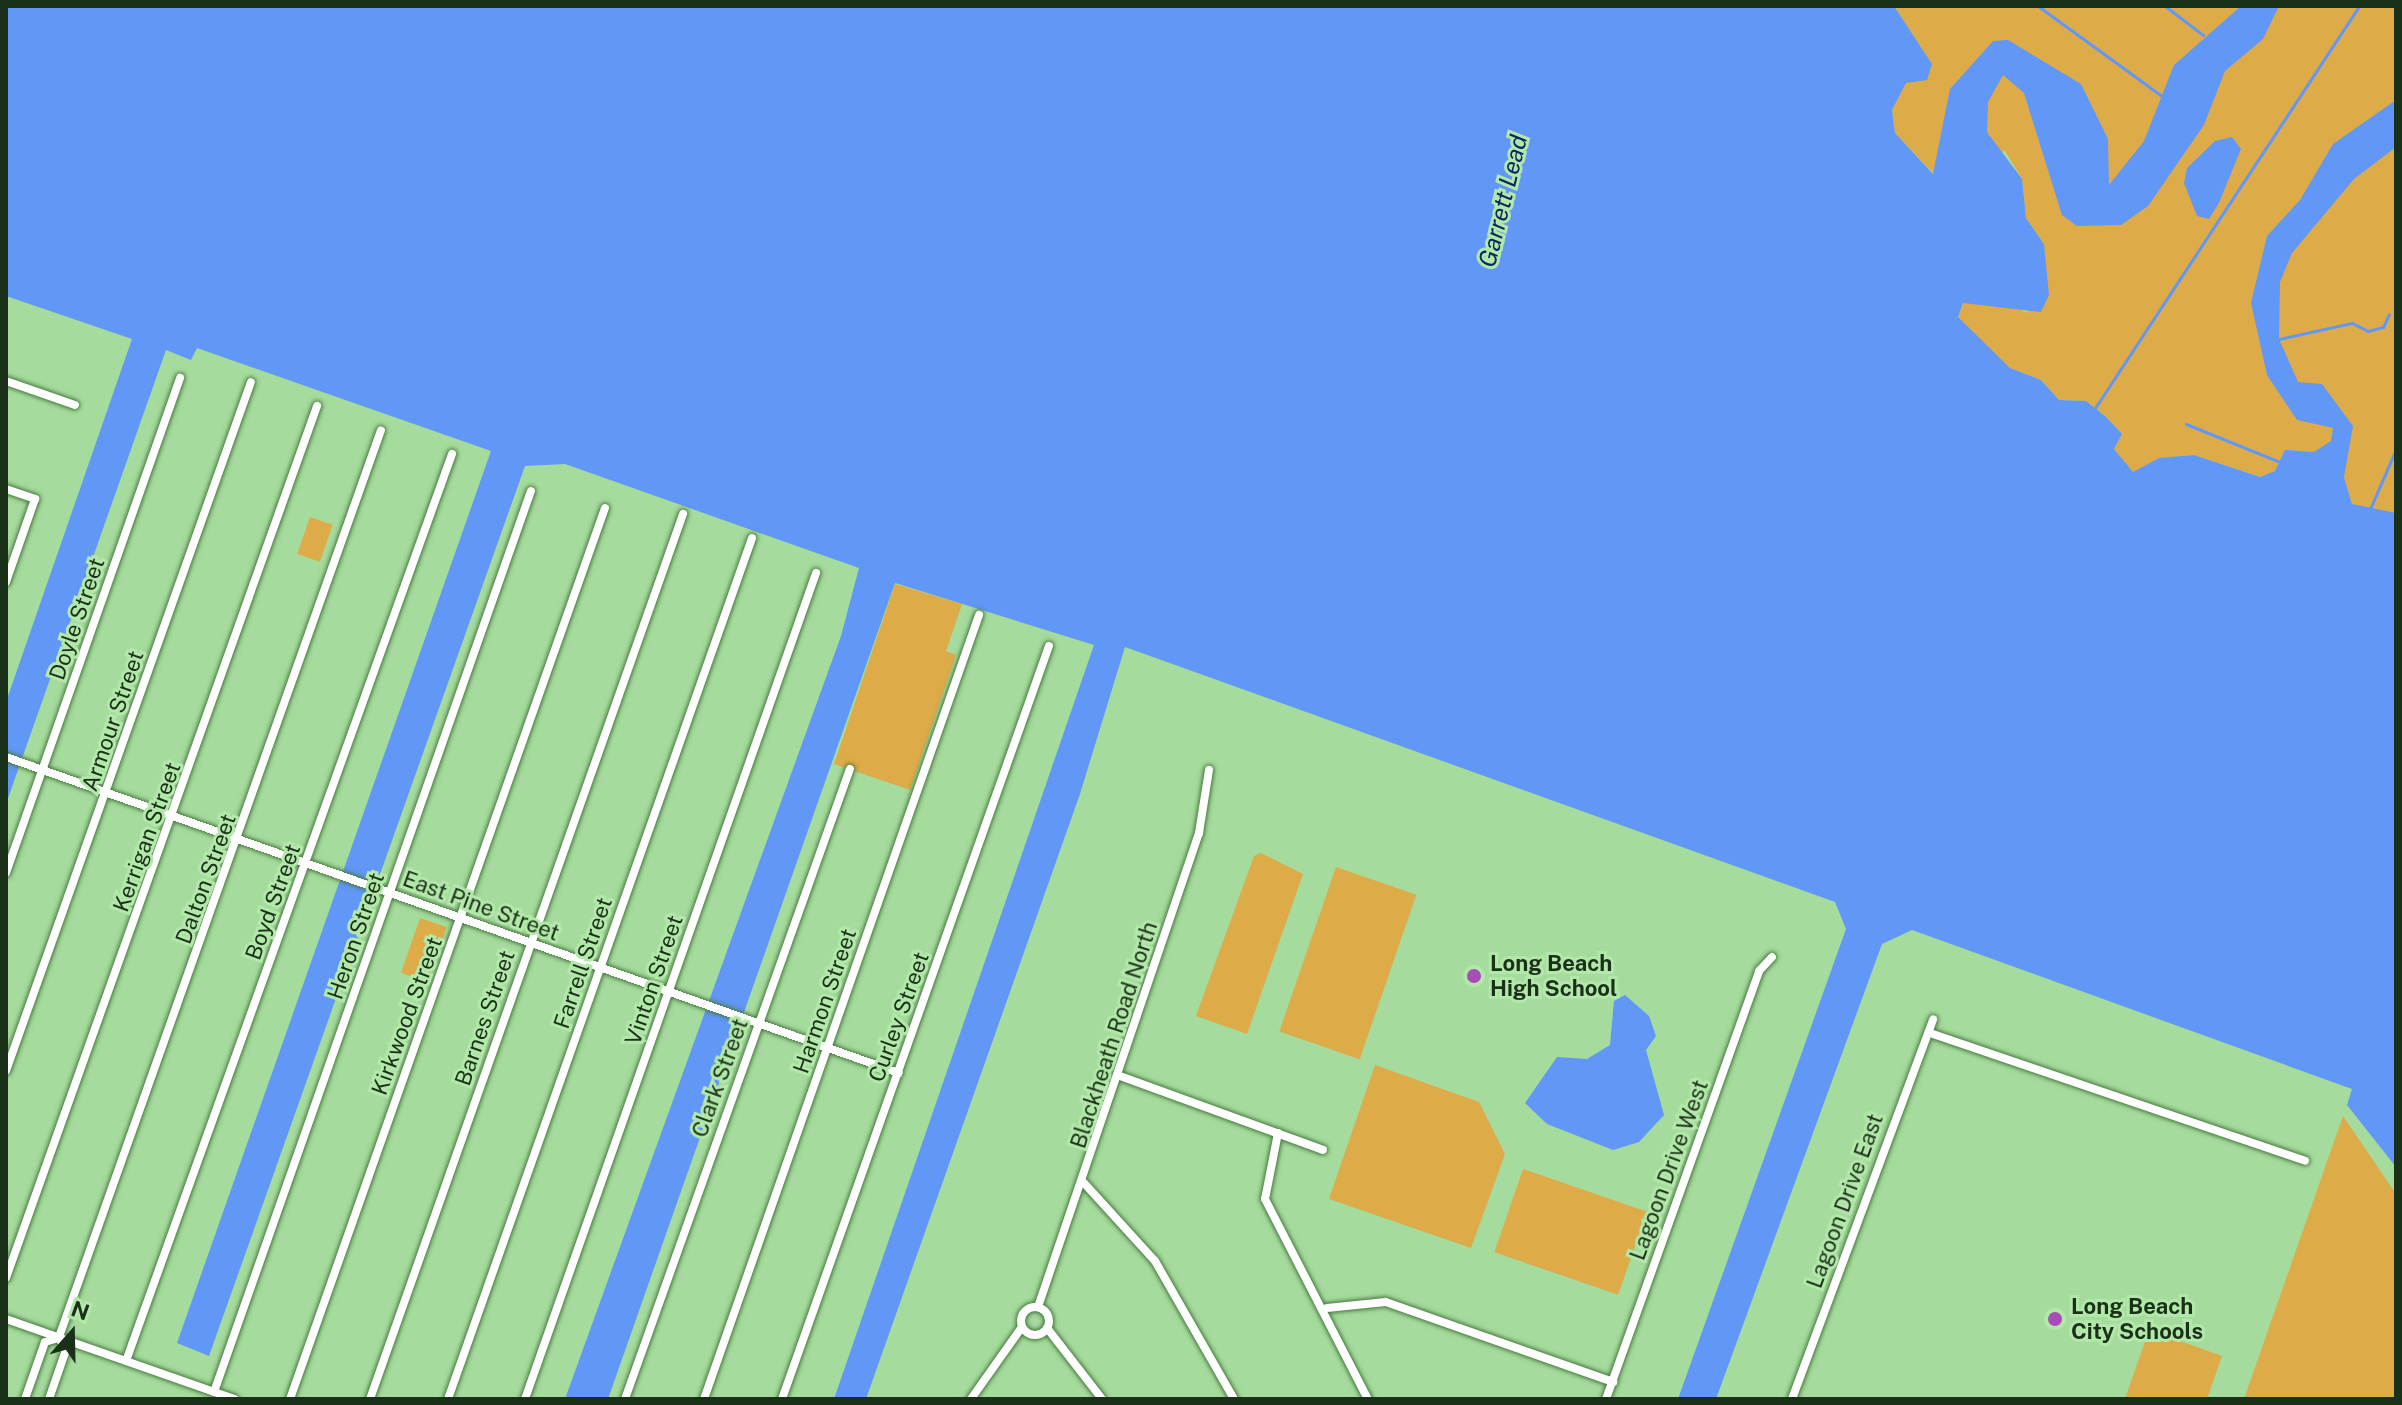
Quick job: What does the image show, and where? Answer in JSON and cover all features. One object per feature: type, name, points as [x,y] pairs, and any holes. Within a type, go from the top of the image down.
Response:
[{"type":"street","name":"Doyle Street","points":[[6,873],[180,378]]},
{"type":"street","points":[[6,381],[75,405]]},
{"type":"street","name":"Armour Street","points":[[6,1071],[251,382]]},
{"type":"street","name":"Kerrigan Street","points":[[6,1278],[174,817],[317,406]]},
{"type":"street","name":"Dalton Street","points":[[59,1337],[240,840],[381,430]]},
{"type":"street","name":"Boyd Street","points":[[126,1361],[452,454]]},
{"type":"street","points":[[6,489],[35,499],[6,582]]},
{"type":"street","name":"Heron Street","points":[[214,1392],[386,892],[531,491]]},
{"type":"street","name":"Kirkwood Street","points":[[290,1399],[605,508]]},
{"type":"street","name":"Barnes Street","points":[[370,1399],[683,514]]},
{"type":"street","name":"Farrell Street","points":[[448,1399],[752,538]]},
{"type":"street","name":"Vinton Street","points":[[525,1399],[816,573]]},
{"type":"street","name":"Harmon Street","points":[[704,1399],[979,615]]},
{"type":"street","name":"Curley Street","points":[[782,1399],[1049,646]]},
{"type":"street","name":"East Pine Street","points":[[6,757],[899,1073]]},
{"type":"street","name":"Clark Street","points":[[625,1399],[850,769]]},
{"type":"street","name":"Blackheath Road North","points":[[1022,1327],[1022,1314],[1038,1307],[1120,1076],[1199,833],[1209,770]]},
{"type":"street","name":"Lagoon Drive West","points":[[1606,1399],[1759,971],[1772,957]]},
{"type":"street","points":[[1933,1019],[1933,1034],[2305,1161]]},
{"type":"street","name":"Lagoon Drive East","points":[[1792,1399],[1923,1040],[1933,1034]]},
{"type":"street","points":[[1120,1076],[1323,1150]]},
{"type":"street","points":[[1278,1133],[1265,1199],[1327,1308],[1368,1399]]},
{"type":"street","points":[[1084,1183],[1155,1261],[1234,1399]]},
{"type":"street","points":[[1327,1308],[1386,1302],[1613,1382]]},
{"type":"street","points":[[1038,1307],[1047,1328],[1102,1399]]},
{"type":"street","points":[[6,1319],[234,1399]]},
{"type":"street","points":[[971,1399],[1022,1327],[1032,1335],[1047,1328]]},
{"type":"street","points":[[25,1399],[45,1342],[59,1337]]},
{"type":"street","points":[[49,1399],[66,1350],[59,1337]]},
{"type":"shaded area","points":[[1894,6],[2396,6],[2394,517],[2352,504],[2344,477],[2314,452],[2286,450],[2275,471],[2260,477],[2194,455],[2159,458],[2133,473],[2114,449],[2122,434],[2106,417],[2086,401],[2059,400],[2041,380],[2010,368],[1969,335],[1958,317],[1963,303],[2009,303],[2027,313],[2044,244],[2026,218],[2022,179],[2005,151],[1941,163],[1934,174],[1895,133],[1892,110],[1906,82],[1932,64]]},
{"type":"shaded area","points":[[310,517],[333,525],[320,562],[297,554]]},
{"type":"shaded area","points":[[895,584],[962,604],[946,651],[956,655],[910,790],[834,764]]},
{"type":"shaded area","points":[[1261,853],[1303,874],[1247,1034],[1196,1016],[1254,856]]},
{"type":"shaded area","points":[[1336,867],[1416,895],[1360,1059],[1279,1032]]},
{"type":"shaded area","points":[[420,918],[446,927],[428,982],[401,973]]},
{"type":"shaded area","points":[[1375,1065],[1479,1102],[1505,1154],[1471,1248],[1329,1199]]},
{"type":"shaded area","points":[[2343,1116],[2396,1194],[2396,1399],[2244,1399]]},
{"type":"shaded area","points":[[1523,1169],[1647,1212],[1618,1295],[1494,1252]]},
{"type":"shaded area","points":[[2149,1330],[2222,1356],[2207,1399],[2125,1399]]},
{"type":"water","name":"Garrett Lead","points":[[6,6],[1894,6],[1932,64],[1927,80],[1906,83],[1892,110],[1895,133],[1933,174],[1950,89],[1993,41],[2008,40],[2081,84],[2108,139],[2109,185],[2144,141],[2174,65],[2241,6],[2279,6],[2263,39],[2225,71],[2204,125],[2148,206],[2121,225],[2077,226],[2062,215],[2024,93],[2003,75],[1988,102],[1987,132],[2022,179],[2026,218],[2044,244],[2049,295],[2041,312],[1963,303],[1958,317],[2010,368],[2041,380],[2059,400],[2086,401],[2106,417],[2122,434],[2114,449],[2133,472],[2159,458],[2194,455],[2260,477],[2275,471],[2285,450],[2314,452],[2331,441],[2333,428],[2297,420],[2267,375],[2251,303],[2267,236],[2300,200],[2333,144],[2396,100],[2396,147],[2354,179],[2292,253],[2280,282],[2279,339],[2298,382],[2322,384],[2353,426],[2344,477],[2352,504],[2396,513],[2396,1167],[2347,1105],[2352,1089],[1912,930],[1882,944],[1716,1399],[1678,1399],[1846,929],[1835,902],[1125,647],[1080,794],[866,1399],[834,1399],[1094,645],[895,583],[608,1399],[565,1399],[841,636],[859,568],[565,464],[525,466],[209,1356],[177,1343],[491,451],[197,348],[191,360],[166,350],[6,804],[6,702],[132,339],[6,296]]},
{"type":"water","points":[[2232,137],[2241,149],[2219,203],[2209,219],[2197,216],[2184,183],[2187,168],[2215,141]]},
{"type":"water","points":[[1625,995],[1649,1016],[1656,1036],[1646,1050],[1664,1115],[1639,1142],[1613,1150],[1547,1124],[1525,1103],[1557,1057],[1587,1059],[1610,1045],[1614,1001]]},
{"type":"waterway","points":[[2038,6],[2162,96]]},
{"type":"waterway","points":[[2165,6],[2203,35]]},
{"type":"waterway","points":[[2095,408],[2359,6]]},
{"type":"waterway","points":[[2279,339],[2352,323],[2368,331],[2383,327],[2389,314]]},
{"type":"waterway","points":[[2186,424],[2280,462]]},
{"type":"waterway","points":[[2396,429],[2396,438]]},
{"type":"waterway","points":[[2370,509],[2396,449]]},
{"type":"place","name":"Long Beach High School","points":[[1474,976]]},
{"type":"place","name":"Long Beach City Schools","points":[[2055,1319]]}]
